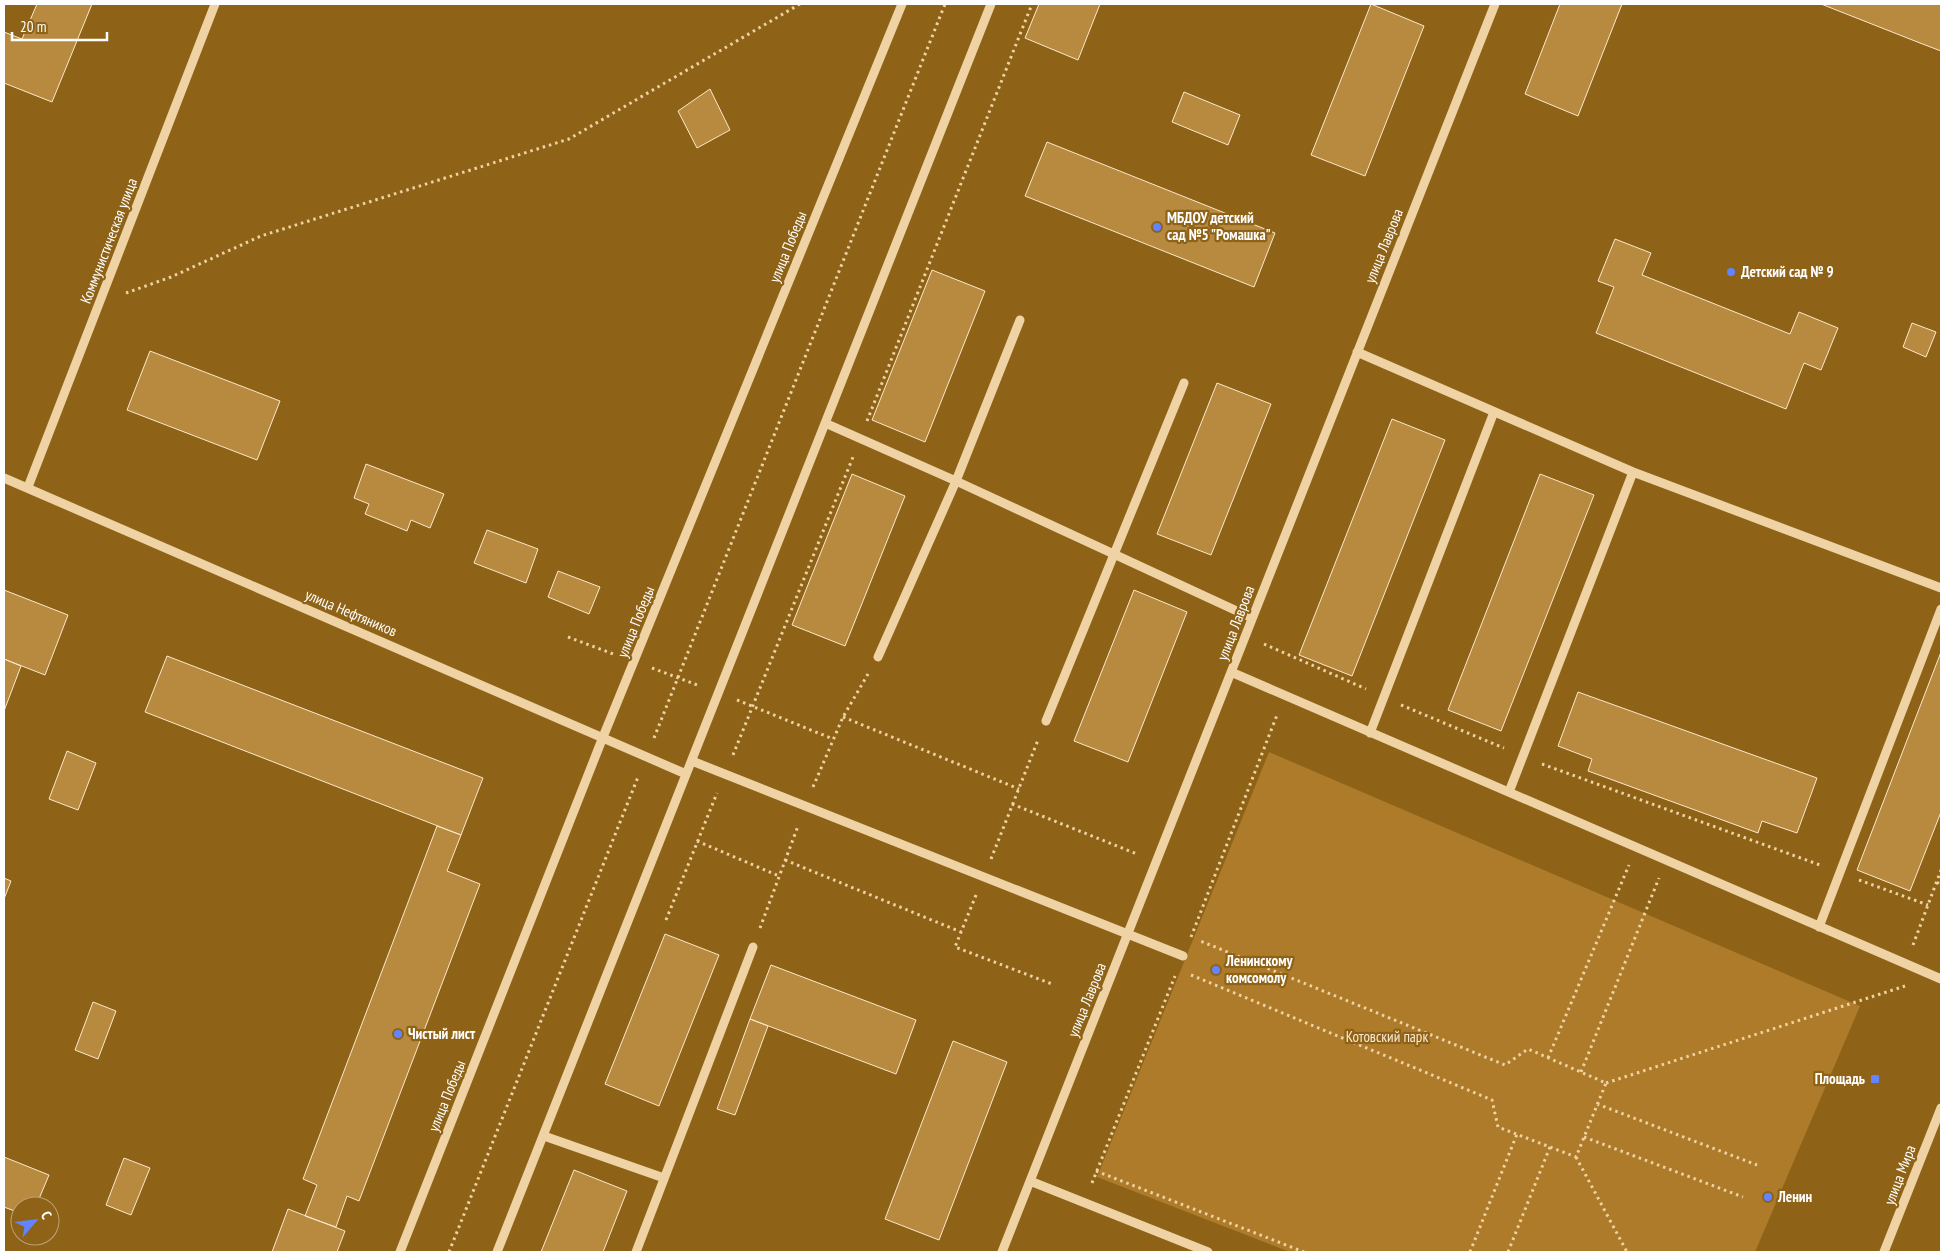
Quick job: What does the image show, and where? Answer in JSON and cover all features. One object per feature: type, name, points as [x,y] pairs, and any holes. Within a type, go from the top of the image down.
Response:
[{"type":"street","name":"Коммунистическая улица","points":[[28,487],[215,4]]},
{"type":"street","name":"улица Победы","points":[[400,1252],[604,737],[902,4]]},
{"type":"street","points":[[497,1252],[991,4]]},
{"type":"street","name":"улица Лаврова","points":[[1002,1252],[1495,4]]},
{"type":"street","points":[[878,657],[956,481],[1020,320]]},
{"type":"street","points":[[1357,352],[1633,472],[1941,588]]},
{"type":"street","points":[[1046,721],[1184,383]]},
{"type":"street","points":[[1370,733],[1494,412]]},
{"type":"street","points":[[825,423],[956,481],[1252,618]]},
{"type":"street","points":[[1509,792],[1633,472]]},
{"type":"street","name":"улица Нефтяников","points":[[4,478],[686,774]]},
{"type":"street","points":[[1819,927],[1941,609]]},
{"type":"street","points":[[1231,672],[1938,978]]},
{"type":"street","points":[[692,761],[1183,956]]},
{"type":"street","points":[[636,1252],[753,947]]},
{"type":"street","name":"улица Мира","points":[[1884,1252],[1941,1108]]},
{"type":"street","points":[[544,1136],[664,1178]]},
{"type":"street","points":[[1030,1182],[1208,1252]]},
{"type":"path","points":[[100,302],[171,277],[261,236],[569,139],[800,4]]},
{"type":"path","points":[[449,1252],[945,4]]},
{"type":"path","points":[[666,920],[1032,4]]},
{"type":"path","points":[[1246,635],[1384,698],[1522,756],[1928,905]]},
{"type":"path","points":[[843,717],[1019,789]]},
{"type":"path","points":[[1046,721],[955,947],[1052,984]]},
{"type":"path","points":[[1012,804],[1156,862]]},
{"type":"path","points":[[697,841],[779,876]]},
{"type":"path","points":[[1548,1058],[1637,848]]},
{"type":"path","points":[[785,860],[961,932]]},
{"type":"path","points":[[1581,1072],[1666,861]]},
{"type":"path","points":[[1906,964],[1941,870]]},
{"type":"path","points":[[1937,882],[1941,887]]},
{"type":"path","points":[[1191,937],[1505,1065],[1528,1050],[1606,1083],[1938,978]]},
{"type":"path","points":[[1187,973],[1492,1100],[1498,1127],[1576,1157],[1627,1252]]},
{"type":"path","points":[[1576,1157],[1606,1083]]},
{"type":"path","points":[[1597,1104],[1757,1165]]},
{"type":"path","points":[[1470,1252],[1517,1134]]},
{"type":"path","points":[[1584,1137],[1743,1197]]},
{"type":"path","points":[[1508,1252],[1550,1147]]},
{"type":"path","points":[[1096,1171],[1304,1252]]},
{"type":"green space","name":"Котовский парк","points":[[1269,752],[1860,1006],[1755,1252],[1290,1252],[1097,1177]]},
{"type":"building","points":[[37,4],[92,4],[52,102],[4,83],[4,32],[22,39]]},
{"type":"building","points":[[1039,4],[1100,4],[1078,60],[1025,38]]},
{"type":"building","points":[[1371,4],[1424,26],[1365,176],[1311,155]]},
{"type":"building","points":[[1560,4],[1622,4],[1578,116],[1525,94]]},
{"type":"building","points":[[1821,4],[1941,4],[1941,51],[1920,43]]},
{"type":"building","points":[[710,89],[730,130],[697,148],[678,111]]},
{"type":"building","points":[[1184,92],[1240,115],[1228,145],[1172,122]]},
{"type":"building","points":[[1047,142],[1275,233],[1254,287],[1025,196]]},
{"type":"building","points":[[1615,239],[1651,253],[1642,275],[1790,334],[1799,312],[1838,328],[1821,370],[1804,363],[1786,409],[1596,333],[1614,287],[1598,281]]},
{"type":"building","points":[[932,270],[985,291],[925,442],[872,420]]},
{"type":"building","points":[[1912,323],[1936,332],[1926,357],[1903,347]]},
{"type":"building","points":[[150,351],[280,401],[257,460],[127,410]]},
{"type":"building","points":[[1217,383],[1271,404],[1211,555],[1157,534]]},
{"type":"building","points":[[1392,419],[1445,440],[1352,676],[1299,655]]},
{"type":"building","points":[[366,464],[444,494],[430,528],[411,520],[407,531],[365,514],[369,504],[354,498]]},
{"type":"building","points":[[852,474],[905,496],[845,646],[792,625]]},
{"type":"building","points":[[1540,474],[1594,495],[1501,731],[1448,710]]},
{"type":"building","points":[[487,530],[538,549],[526,583],[474,563]]},
{"type":"building","points":[[558,571],[600,587],[589,614],[548,597]]},
{"type":"building","points":[[4,590],[68,615],[45,675],[4,659]]},
{"type":"building","points":[[1134,590],[1187,612],[1128,762],[1074,741]]},
{"type":"building","points":[[1941,652],[1941,812],[1910,891],[1857,870]]},
{"type":"building","points":[[167,656],[483,778],[461,835],[145,712]]},
{"type":"building","points":[[4,659],[21,666],[4,711]]},
{"type":"building","points":[[1578,692],[1817,778],[1797,833],[1762,821],[1758,833],[1588,771],[1592,759],[1558,746]]},
{"type":"building","points":[[67,751],[96,763],[78,810],[49,799]]},
{"type":"building","points":[[437,826],[461,835],[447,871],[480,884],[359,1201],[347,1196],[336,1227],[305,1216],[317,1185],[303,1179]]},
{"type":"building","points":[[4,878],[11,881],[4,899]]},
{"type":"building","points":[[665,934],[719,955],[659,1106],[605,1084]]},
{"type":"building","points":[[771,965],[916,1020],[896,1074],[750,1019]]},
{"type":"building","points":[[93,1002],[116,1011],[98,1059],[75,1050]]},
{"type":"building","points":[[750,1019],[768,1026],[735,1115],[717,1109]]},
{"type":"building","points":[[953,1041],[1007,1062],[939,1240],[885,1219]]},
{"type":"building","points":[[4,1157],[49,1175],[40,1196],[10,1196],[10,1209],[4,1207]]},
{"type":"building","points":[[124,1158],[150,1168],[131,1215],[106,1205]]},
{"type":"building","points":[[574,1170],[627,1191],[603,1252],[541,1252]]},
{"type":"building","points":[[288,1209],[345,1231],[337,1252],[272,1252]]},
{"type":"place","name":"МБДОУ детский сад №5 \"Ромашка\"","points":[[1157,227]]},
{"type":"place","name":"Детский сад № 9","points":[[1731,272]]},
{"type":"place","name":"Ленинскому комсомолу","points":[[1216,970]]},
{"type":"place","name":"Чистый лист","points":[[398,1034]]},
{"type":"place","name":"Площадь","points":[[1875,1079]]},
{"type":"place","name":"Ленин","points":[[1768,1197]]}]
